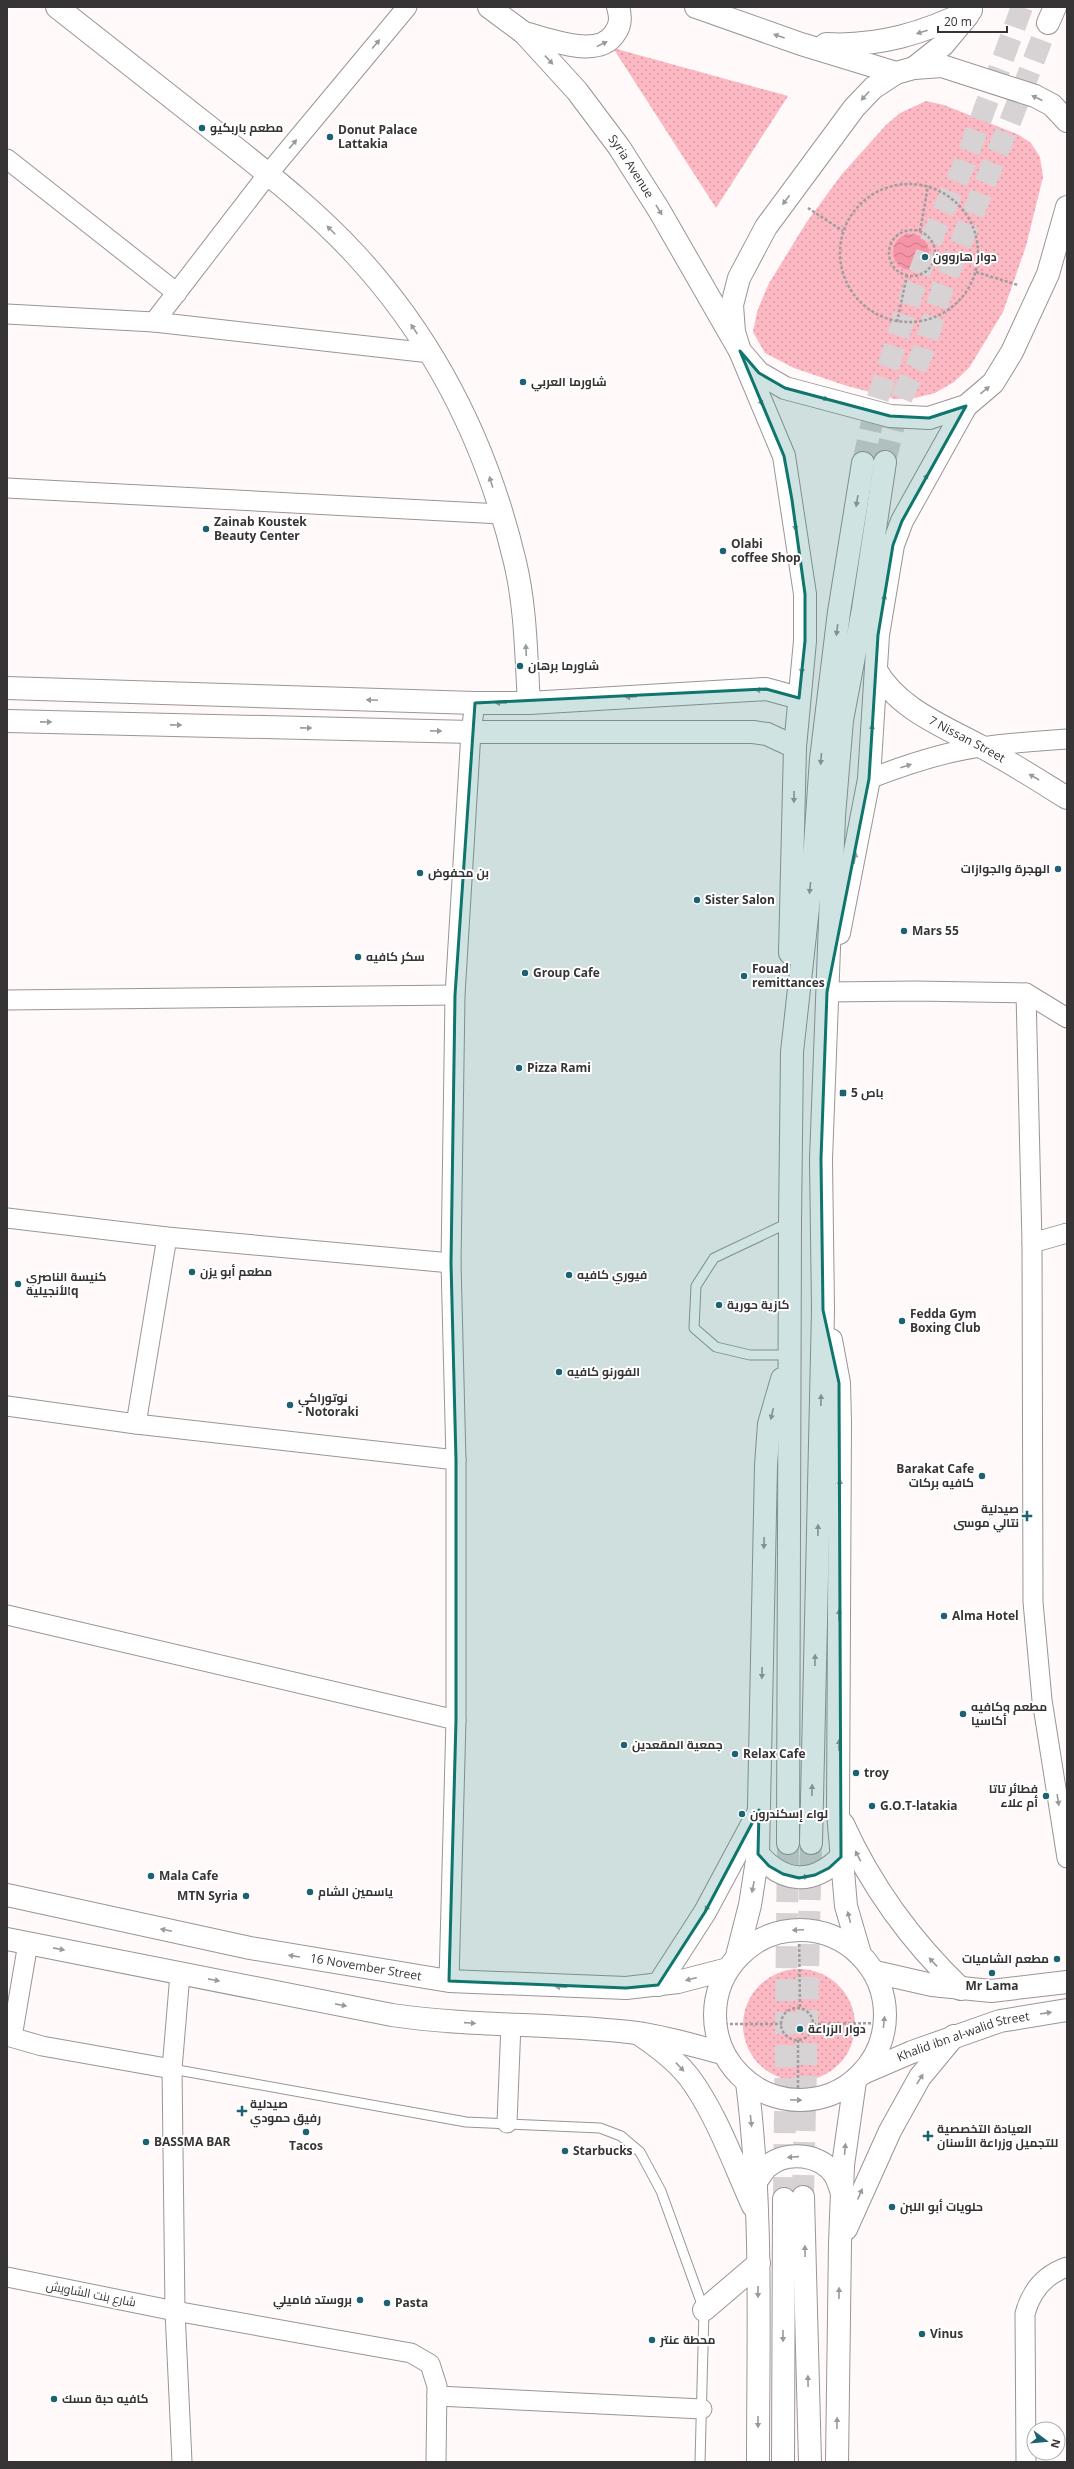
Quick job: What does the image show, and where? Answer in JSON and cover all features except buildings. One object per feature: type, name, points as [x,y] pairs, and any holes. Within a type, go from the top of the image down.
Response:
[{"type":"main road","points":[[57,7],[268,174],[319,218],[357,256],[408,320],[430,353],[458,402],[482,452],[516,563],[525,619],[529,703]]},
{"type":"main road","name":"Syria Avenue","points":[[489,7],[524,33],[577,91],[619,146],[660,210],[740,352]]},
{"type":"main road","points":[[524,33],[591,48],[603,45],[613,38],[619,28],[621,15],[618,7]]},
{"type":"main road","points":[[696,7],[801,44],[905,70],[942,66],[970,74],[1035,96],[1067,117]]},
{"type":"main road","points":[[801,44],[849,45],[896,39],[942,25],[972,9]]},
{"type":"main road","points":[[792,1052],[787,995],[790,949],[795,747],[805,640],[805,594],[792,500],[784,456],[740,352],[734,332],[732,305],[739,278],[766,227],[854,108],[873,88],[905,70],[943,45],[972,9]]},
{"type":"main road","points":[[826,992],[869,780],[878,635],[893,545],[902,521],[966,406],[993,383],[1012,352],[1051,277],[1067,207]]},
{"type":"main road","points":[[740,352],[759,373],[785,388],[890,416],[929,418],[966,406]]},
{"type":"main road","points":[[811,1843],[823,1310],[821,1159],[826,992],[834,816],[842,720],[863,610],[885,462]]},
{"type":"main road","points":[[788,1842],[789,1359],[792,1052],[815,845],[821,758],[839,612],[863,463]]},
{"type":"main road","name":"7 Nissan Street","points":[[876,670],[883,684],[929,720],[981,747],[1067,798]]},
{"type":"main road","points":[[7,688],[475,703],[529,703],[766,689],[799,698]]},
{"type":"main road","points":[[7,721],[471,732],[753,732],[767,734],[795,747]]},
{"type":"main road","points":[[823,1310],[839,1383],[838,1813],[846,1906],[860,1954]]},
{"type":"main road","points":[[733,1963],[755,1942],[776,1933],[799,1929],[822,1932],[842,1940],[860,1954],[875,1972],[884,2000],[885,2023],[878,2050],[859,2077],[838,2092],[818,2098],[798,2101],[774,2096],[747,2082],[734,2069],[723,2053],[715,2024],[715,2005],[720,1986],[733,1963],[750,1905],[758,1854],[766,1465],[769,1424],[778,1390],[789,1359]]},
{"type":"main road","points":[[658,1985],[705,1912],[759,1810]]},
{"type":"main road","points":[[838,1813],[866,1871],[883,1899],[920,1948],[961,1989]]},
{"type":"main road","points":[[758,1854],[774,1869],[783,1874],[799,1878],[815,1875],[829,1868],[841,1857]]},
{"type":"main road","name":"16 November Street","points":[[7,1895],[250,1948],[449,1981],[626,1988],[678,1982],[733,1963]]},
{"type":"main road","points":[[7,1939],[392,2015],[433,2021],[511,2024],[639,2034],[723,2053]]},
{"type":"main road","points":[[875,1972],[932,1985],[991,1991],[1067,1982]]},
{"type":"main road","name":"Khalid ibn al-walid Street","points":[[859,2077],[954,2036],[1000,2021],[1067,2010]]},
{"type":"main road","points":[[639,2034],[659,2047],[676,2063],[699,2091],[758,2215]]},
{"type":"main road","points":[[840,2243],[894,2124],[920,2077],[954,2036]]},
{"type":"main road","points":[[837,2462],[842,2192],[846,2137],[859,2077]]},
{"type":"main road","points":[[747,2082],[758,2215],[758,2462]]},
{"type":"main road","points":[[756,2181],[768,2166],[785,2157],[804,2156],[821,2162],[835,2175],[842,2192]]},
{"type":"main road","points":[[783,2462],[794,2198],[810,2462]]},
{"type":"main road","points":[[704,2310],[759,2263]]},
{"type":"street","points":[[154,322],[268,174],[407,7]]},
{"type":"street","points":[[7,159],[176,293]]},
{"type":"street","points":[[7,314],[154,322],[430,353]]},
{"type":"street","points":[[7,488],[501,514]]},
{"type":"street","points":[[449,1981],[456,1720],[456,1460],[452,1263],[455,995],[471,732],[475,703]]},
{"type":"street","points":[[869,780],[904,766],[981,747],[1067,739]]},
{"type":"street","points":[[826,992],[916,991],[1026,994],[1067,1018]]},
{"type":"street","points":[[1026,994],[1032,1243],[1033,1602],[1042,1700],[1060,1759],[1067,1858]]},
{"type":"street","points":[[7,1000],[455,995]]},
{"type":"street","points":[[7,1218],[167,1237],[452,1263]]},
{"type":"street","points":[[1032,1243],[1067,1233]]},
{"type":"street","points":[[136,1424],[167,1237]]},
{"type":"street","points":[[7,1406],[136,1424],[456,1460]]},
{"type":"street","points":[[7,1614],[456,1720]]},
{"type":"street","points":[[28,1943],[9,2037],[42,2046],[172,2069]]},
{"type":"street","points":[[180,1974],[172,2069],[175,2311],[182,2462]]},
{"type":"street","points":[[507,2123],[511,2024]]},
{"type":"street","points":[[1026,2462],[1025,2314],[1035,2289],[1055,2271],[1067,2267]]},
{"type":"street","name":"شارع بنت الشاويش","points":[[7,2277],[175,2311],[411,2353],[430,2364],[437,2386],[436,2462]]},
{"type":"street","points":[[436,2396],[702,2409]]},
{"type":"lane","points":[[789,1359],[750,1355],[716,1347],[694,1328],[696,1286],[714,1258],[790,1222]]},
{"type":"lane","points":[[172,2069],[466,2122],[600,2128],[621,2136],[640,2152],[661,2190],[704,2310],[700,2462]]},
{"type":"path","points":[[907,183],[928,186],[948,195],[964,210],[974,228],[979,250],[976,272],[968,291],[955,306],[937,317],[924,321],[897,322],[878,315],[867,308],[849,288],[842,270],[840,251],[843,231],[853,212],[868,197],[892,185],[907,183]]},
{"type":"path","points":[[920,231],[928,186]]},
{"type":"path","points":[[790,195],[843,231]]},
{"type":"path","points":[[904,230],[920,231],[932,241],[934,257],[932,264],[922,274],[907,275],[900,273],[890,262],[889,247],[892,240],[904,230]]},
{"type":"path","points":[[976,272],[1051,277]]},
{"type":"path","points":[[897,322],[907,275]]},
{"type":"path","points":[[799,1929],[800,2008]]},
{"type":"path","points":[[800,2008],[809,2014],[813,2024],[810,2033],[803,2040],[798,2040],[784,2034],[782,2024],[785,2014],[800,2008]]},
{"type":"path","points":[[813,2024],[885,2023]]},
{"type":"path","points":[[715,2024],[782,2024]]},
{"type":"path","points":[[798,2040],[798,2101]]},
{"type":"highlighted area","points":[[740,351],[759,373],[785,388],[890,416],[929,418],[966,406],[902,521],[893,545],[878,635],[869,779],[827,992],[821,1159],[823,1310],[839,1383],[841,1857],[829,1868],[815,1875],[799,1878],[783,1874],[769,1866],[758,1854],[759,1810],[705,1912],[658,1985],[626,1988],[449,1981],[456,1720],[456,1460],[451,1263],[455,995],[475,703],[766,689],[799,698],[805,641],[805,594],[792,500],[784,456]]},
{"type":"shaded area","points":[[613,48],[788,96],[716,208]]},
{"type":"shaded area","points":[[926,101],[944,105],[1019,135],[1031,143],[1040,157],[1043,177],[1026,246],[1003,312],[969,368],[954,382],[935,393],[915,398],[895,399],[844,385],[794,368],[765,353],[753,332],[757,312],[768,285],[806,223],[842,174],[886,125],[900,113]]},
{"type":"shaded area","name":"دوار الزراعة","points":[[799,1969],[821,1973],[839,1985],[851,2003],[855,2025],[851,2047],[839,2065],[821,2077],[799,2081],[777,2077],[759,2065],[747,2047],[743,2025],[747,2003],[759,1985],[777,1973]]},
{"type":"water","points":[[911,234],[924,239],[929,252],[924,265],[911,270],[898,265],[893,252],[898,239]]},
{"type":"tunnel","points":[[863,463],[876,404],[913,290],[938,223],[964,165],[1022,7]]},
{"type":"tunnel","points":[[885,462],[899,403],[923,352],[943,287],[1012,117],[1048,23]]},
{"type":"tunnel","points":[[784,2199],[788,1843]]},
{"type":"tunnel","points":[[803,2197],[811,1843]]},
{"type":"place","name":"مطعم باربكيو","points":[[202,128]]},
{"type":"place","name":"Donut Palace Lattakia","points":[[330,137]]},
{"type":"place","name":"دوار هاروون","points":[[925,257]]},
{"type":"place","name":"شاورما العربي","points":[[523,382]]},
{"type":"place","name":"Zainab Koustek Beauty Center","points":[[206,529]]},
{"type":"place","name":"Olabi coffee Shop","points":[[723,551]]},
{"type":"place","name":"شاورما برهان","points":[[520,666]]},
{"type":"place","name":"الهجرة والجوازات","points":[[1058,869]]},
{"type":"place","name":"بن محفوض","points":[[420,873]]},
{"type":"place","name":"Sister Salon","points":[[697,900]]},
{"type":"place","name":"Mars 55","points":[[904,931]]},
{"type":"place","name":"سكر كافيه","points":[[358,957]]},
{"type":"place","name":"Group Cafe","points":[[525,973]]},
{"type":"place","name":"Fouad remittances","points":[[744,976]]},
{"type":"place","name":"Pizza Rami","points":[[519,1068]]},
{"type":"place","name":"باص 5","points":[[843,1093]]},
{"type":"place","name":"مطعم أبو يزن","points":[[192,1272]]},
{"type":"place","name":"فيوري كافيه","points":[[569,1275]]},
{"type":"place","name":"كنيسة الناصري الأنجيليةq","points":[[18,1284]]},
{"type":"place","name":"كازية حورية","points":[[719,1305]]},
{"type":"place","name":"Fedda Gym Boxing Club","points":[[902,1321]]},
{"type":"place","name":"الفورنو كافيه","points":[[559,1372]]},
{"type":"place","name":"نوتوراكي - Notoraki","points":[[290,1405]]},
{"type":"place","name":"Barakat Cafe كافيه بركات","points":[[982,1476]]},
{"type":"place","name":"صيدلية نتالي موسى","points":[[1027,1516]]},
{"type":"place","name":"Alma Hotel","points":[[944,1616]]},
{"type":"place","name":"مطعم وكافيه أكاسيا","points":[[963,1714]]},
{"type":"place","name":"جمعية المقعدين","points":[[624,1745]]},
{"type":"place","name":"Relax Cafe","points":[[735,1754]]},
{"type":"place","name":"troy","points":[[856,1773]]},
{"type":"place","name":"فطائر تاتا أم علاء","points":[[1046,1796]]},
{"type":"place","name":"G.O.T-latakia","points":[[872,1806]]},
{"type":"place","name":"لواء إسكندرون","points":[[742,1814]]},
{"type":"place","name":"Mala Cafe","points":[[151,1876]]},
{"type":"place","name":"ياسمين الشام","points":[[310,1892]]},
{"type":"place","name":"MTN Syria","points":[[246,1896]]},
{"type":"place","name":"مطعم الشاميات","points":[[1057,1959]]},
{"type":"place","name":"Mr Lama","points":[[992,1973]]},
{"type":"place","name":"دوار الزراعة","points":[[800,2029]]},
{"type":"place","name":"صيدلية رفيق حمودي","points":[[242,2111]]},
{"type":"place","name":"Tacos","points":[[306,2132]]},
{"type":"place","name":"العيادة التخصصية للتجميل وزراعة الأسنان","points":[[928,2136]]},
{"type":"place","name":"BASSMA BAR","points":[[146,2142]]},
{"type":"place","name":"Starbucks","points":[[565,2151]]},
{"type":"place","name":"حلويات أبو اللبن","points":[[892,2207]]},
{"type":"place","name":"بروستد فاميلي","points":[[360,2300]]},
{"type":"place","name":"Pasta","points":[[387,2303]]},
{"type":"place","name":"Vinus","points":[[922,2334]]},
{"type":"place","name":"محطة عنتر","points":[[652,2340]]},
{"type":"place","name":"كافيه حبة مسك","points":[[54,2399]]}]
